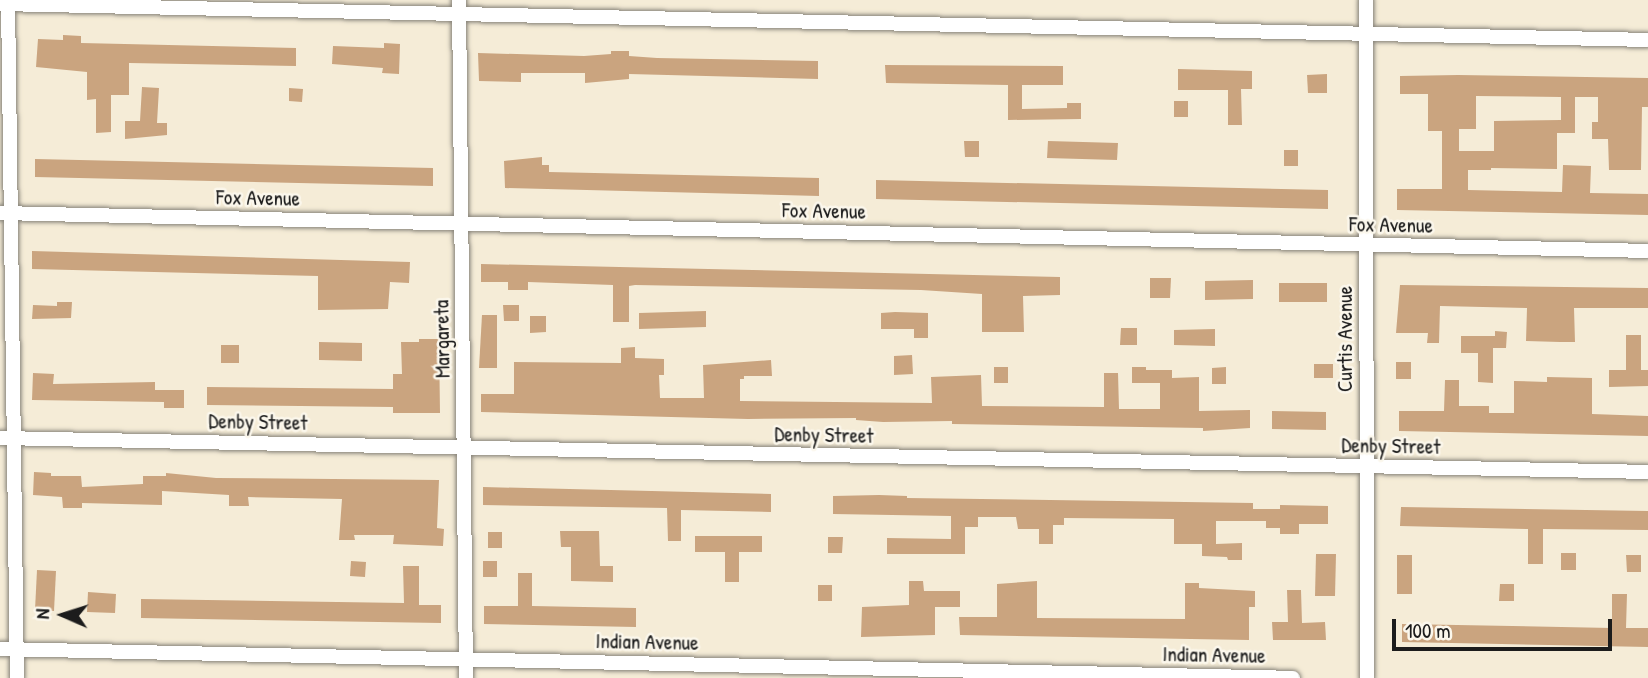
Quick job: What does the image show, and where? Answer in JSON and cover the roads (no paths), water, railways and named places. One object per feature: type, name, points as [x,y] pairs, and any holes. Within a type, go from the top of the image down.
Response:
[{"type":"street","name":"Curtis Avenue","points":[[1366,0],[1367,678]]},
{"type":"street","points":[[17,678],[7,438],[6,3],[459,7],[1366,35],[1648,40]]},
{"type":"street","name":"Margareta","points":[[459,7],[466,678]]},
{"type":"street","name":"Fox Avenue","points":[[6,213],[1648,251]]},
{"type":"street","name":"Denby Street","points":[[7,438],[1648,472]]},
{"type":"street","name":"Indian Avenue","points":[[0,649],[1293,678]]}]
